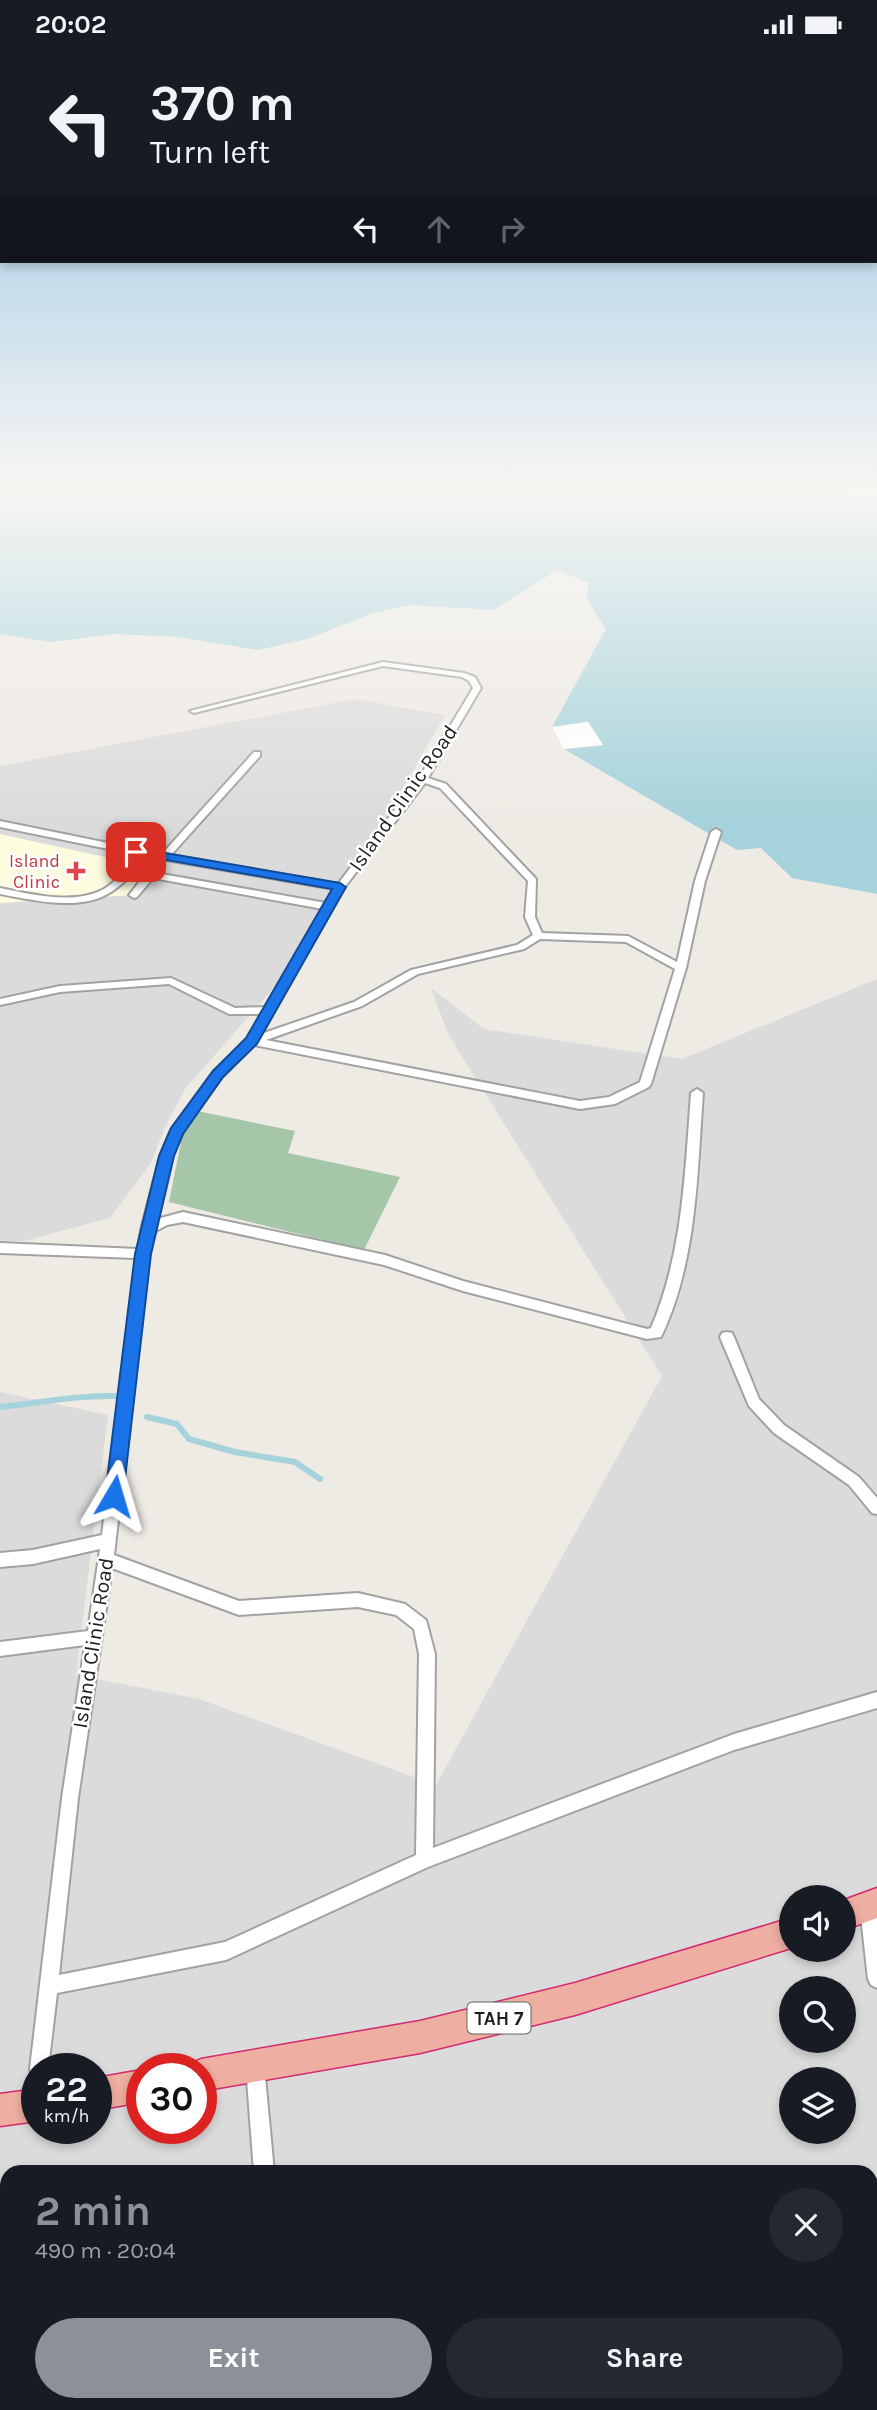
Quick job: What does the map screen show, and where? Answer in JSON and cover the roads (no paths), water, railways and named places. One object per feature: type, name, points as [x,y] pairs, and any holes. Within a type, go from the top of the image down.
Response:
[{"type":"highway","name":"TAH 7","points":[[217,2072],[420,2037],[575,1999],[779,1937]]},
{"type":"highway","points":[[0,2110],[21,2104]]},
{"type":"street","name":"Island Clinic Road","points":[[41,2053],[70,1798],[109,1540],[143,1254],[166,1156],[176,1132],[218,1074],[252,1041],[340,887],[423,779],[477,688],[472,679],[464,675],[383,664],[194,711]]},
{"type":"street","points":[[134,895],[164,857],[257,754]]},
{"type":"street","points":[[423,779],[443,786],[533,881],[530,917],[538,936]]},
{"type":"street","points":[[0,824],[164,857],[340,887]]},
{"type":"street","points":[[252,1041],[580,1105],[611,1101],[645,1084],[681,968],[700,881],[716,832]]},
{"type":"street","points":[[0,891],[64,899],[87,897],[103,893],[131,871],[328,907]]},
{"type":"street","points":[[252,1041],[358,1004],[415,972],[520,947],[538,936],[628,939],[681,968]]},
{"type":"street","points":[[0,1002],[60,989],[171,981],[233,1011],[270,1010]]},
{"type":"street","points":[[147,1230],[164,1221],[183,1217],[385,1260],[542,1309],[647,1334],[656,1333],[664,1316],[683,1241],[697,1093]]},
{"type":"street","points":[[0,1248],[143,1254]]},
{"type":"street","points":[[727,1337],[754,1402],[779,1429],[854,1481],[877,1508]]},
{"type":"street","points":[[0,1560],[33,1557],[109,1540]]},
{"type":"street","points":[[106,1559],[239,1608],[358,1600],[400,1609],[421,1625],[427,1654],[424,1860]]},
{"type":"street","points":[[0,1649],[94,1637]]},
{"type":"street","points":[[48,1986],[226,1951],[424,1860],[734,1742],[877,1700]]},
{"type":"street","points":[[863,1908],[877,1979]]},
{"type":"street","points":[[255,2065],[263,2165]]},
{"type":"water","points":[[0,598],[513,598],[494,610],[410,605],[370,614],[307,639],[258,650],[178,637],[114,634],[51,642],[0,634]]},
{"type":"water","points":[[877,598],[877,894],[792,878],[761,848],[737,850],[564,749],[603,745],[588,722],[552,727],[606,629],[587,599]]},
{"type":"waterway","points":[[0,1407],[72,1398],[116,1396]]},
{"type":"waterway","points":[[147,1417],[177,1424],[189,1439],[235,1452],[295,1462],[320,1479]]},
{"type":"place","name":"Island Clinic","points":[[76,871]]}]
